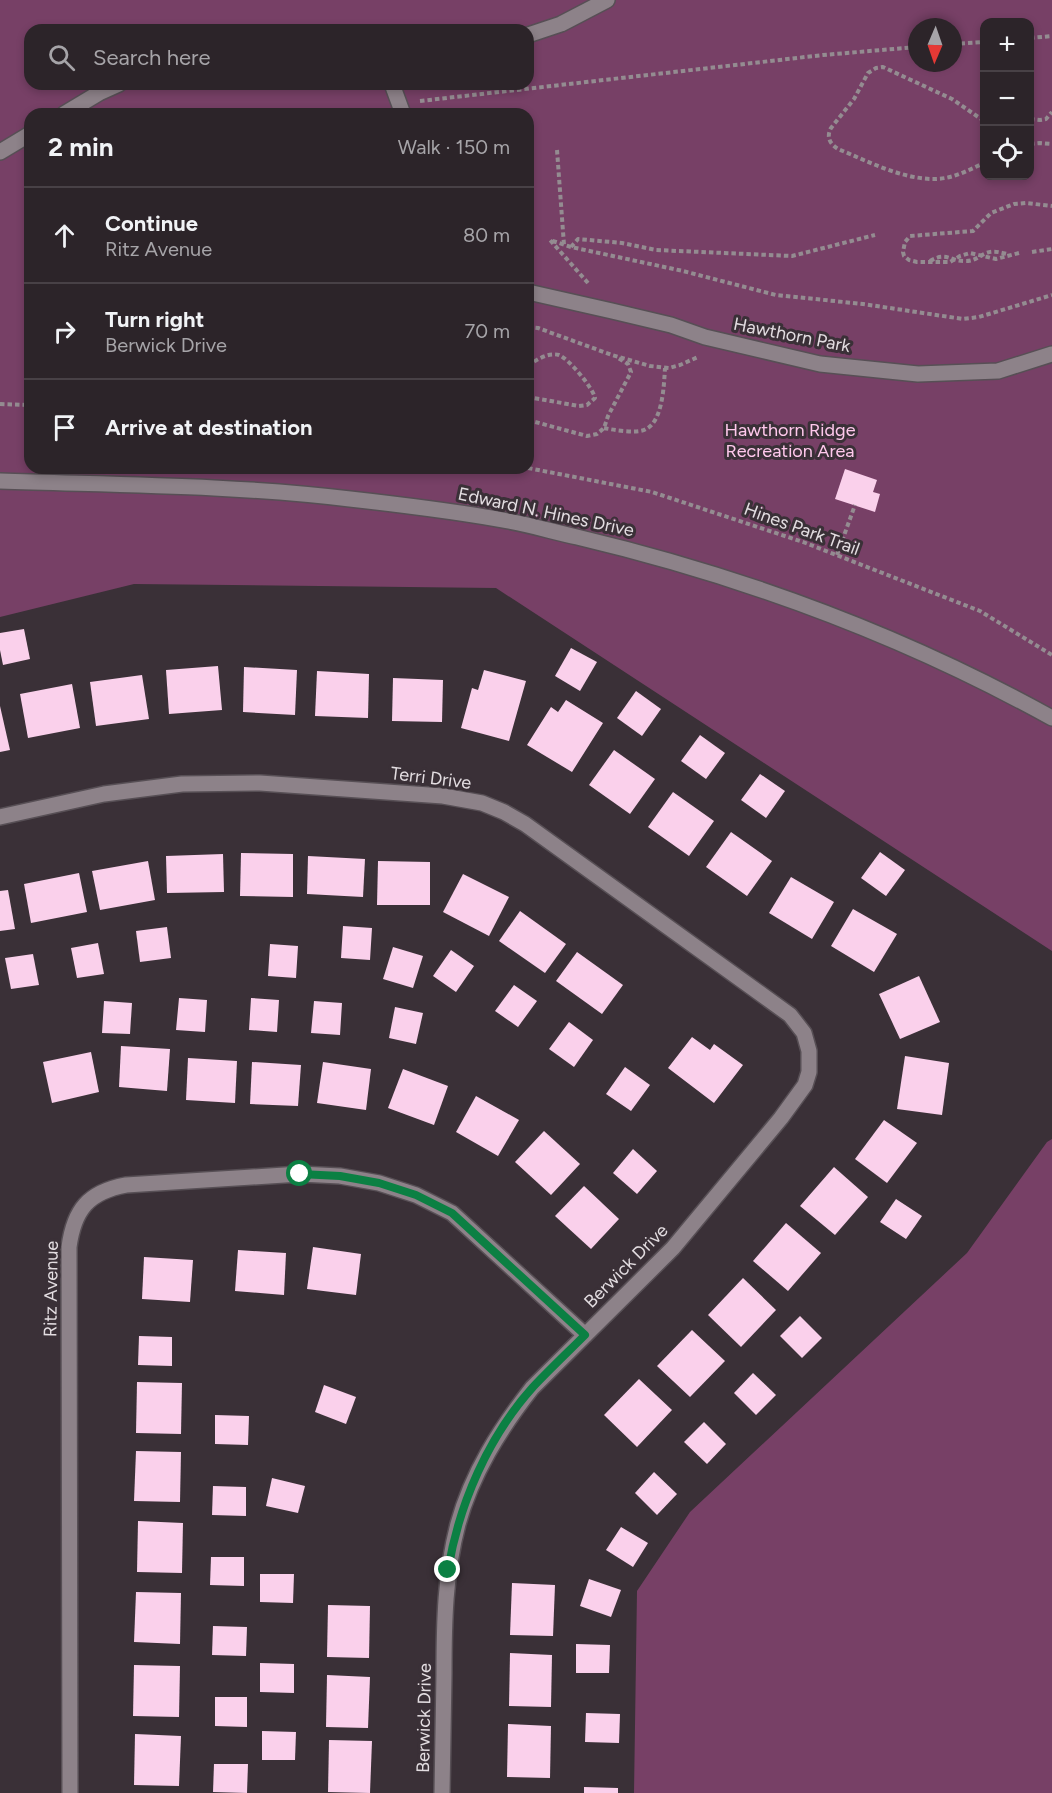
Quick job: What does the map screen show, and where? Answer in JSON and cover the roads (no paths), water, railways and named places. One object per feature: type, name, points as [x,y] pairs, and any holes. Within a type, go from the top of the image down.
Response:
[{"type":"street","points":[[534,33],[561,24],[607,0]]},
{"type":"street","points":[[74,108],[106,90]]},
{"type":"street","points":[[394,90],[401,108]]},
{"type":"street","points":[[0,152],[24,138]]},
{"type":"street","name":"Hawthorn Park","points":[[534,293],[612,310],[705,337],[820,364],[918,374],[1002,370],[1052,354]]},
{"type":"street","name":"Edward N. Hines Drive","points":[[0,481],[277,492],[417,507],[509,521],[634,550],[727,578],[818,610],[927,656],[1052,718]]},
{"type":"street","name":"Terri Drive","points":[[0,817],[104,794],[182,784],[260,783],[443,795],[482,803],[525,824],[790,1015],[804,1033],[809,1051]]},
{"type":"street","name":"Berwick Drive","points":[[442,1793],[446,1587],[459,1522],[470,1491],[489,1451],[512,1414],[532,1388],[673,1248],[781,1118],[805,1085],[809,1072],[809,1051]]},
{"type":"street","name":"Ritz Avenue","points":[[70,1793],[69,1247],[72,1229],[79,1212],[88,1202],[99,1193],[126,1185],[300,1174],[340,1176],[379,1183],[416,1195],[452,1213],[585,1335]]},
{"type":"park label","name":"Hawthorn Ridge Recreation Area","points":[[790,440]]}]
